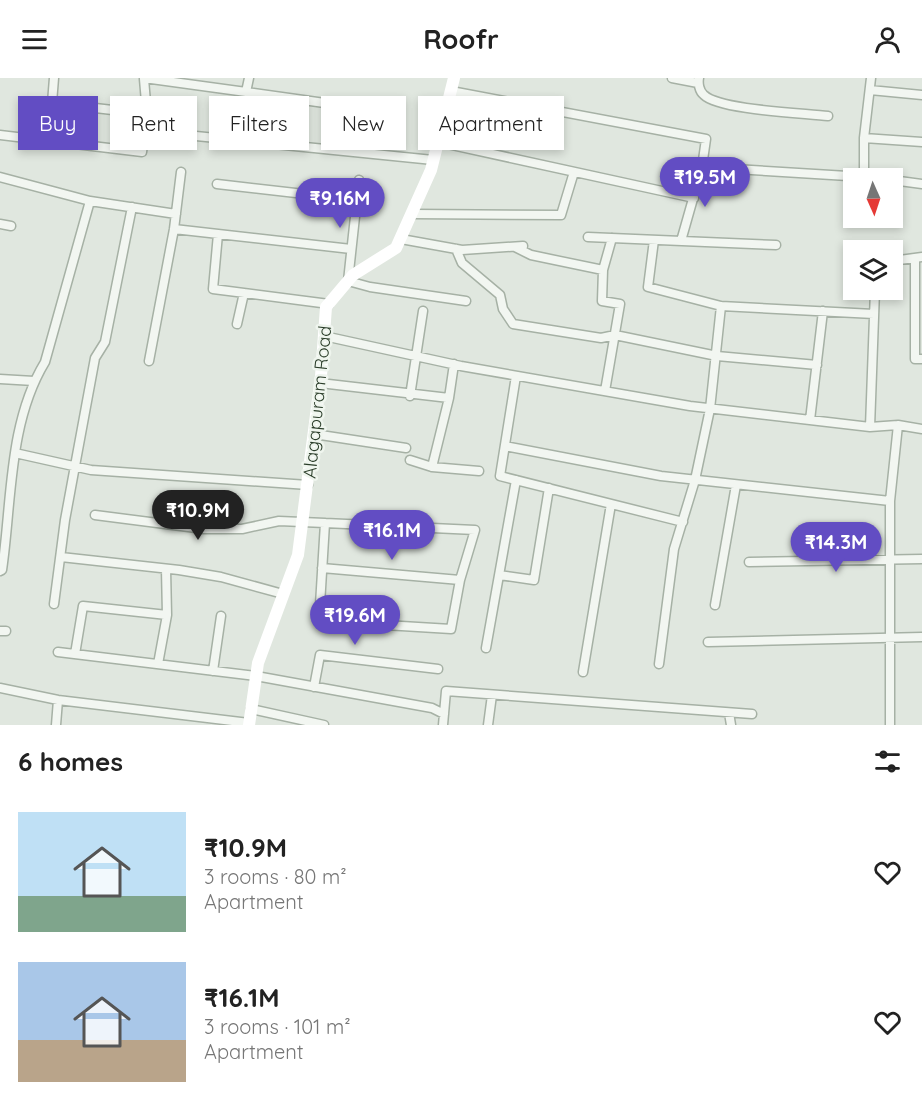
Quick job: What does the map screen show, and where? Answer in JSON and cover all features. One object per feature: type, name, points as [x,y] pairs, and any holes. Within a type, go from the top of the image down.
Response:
[{"type":"main road","name":"Alagapuram Road","points":[[450,96],[454,78]]},
{"type":"main road","name":"Alagapuram Road","points":[[249,724],[258,663],[298,555],[320,383],[326,307],[353,275],[396,248],[412,214],[436,150]]},
{"type":"street","points":[[54,78],[52,102],[110,109]]},
{"type":"street","points":[[146,96],[144,78],[321,102]]},
{"type":"street","points":[[246,92],[249,78]]},
{"type":"street","points":[[672,78],[698,81],[703,95],[723,105],[828,116]]},
{"type":"street","points":[[864,168],[864,138],[871,78]]},
{"type":"street","points":[[870,90],[922,96]]},
{"type":"street","points":[[451,91],[706,139],[702,167],[681,242]]},
{"type":"street","points":[[0,135],[110,148]]},
{"type":"street","points":[[197,136],[433,160]]},
{"type":"street","points":[[864,138],[922,142]]},
{"type":"street","points":[[125,150],[142,152],[142,150]]},
{"type":"street","points":[[474,150],[694,198]]},
{"type":"street","points":[[702,167],[843,176]]},
{"type":"street","points":[[149,361],[174,230],[181,172]]},
{"type":"street","points":[[412,214],[561,215],[574,172]]},
{"type":"street","points":[[0,177],[90,201],[176,214]]},
{"type":"street","points":[[359,180],[348,281],[370,287],[466,301]]},
{"type":"street","points":[[903,181],[922,184]]},
{"type":"street","points":[[217,184],[357,200]]},
{"type":"street","points":[[0,571],[2,570],[4,527],[15,453],[34,381],[45,362],[90,201]]},
{"type":"street","points":[[54,604],[74,466],[95,358],[105,342],[132,207]]},
{"type":"street","points":[[0,224],[11,226]]},
{"type":"street","points":[[174,230],[351,249]]},
{"type":"street","points":[[218,234],[213,289],[329,304]]},
{"type":"street","points":[[588,237],[776,245]]},
{"type":"street","points":[[605,391],[620,304],[602,301],[603,270],[612,238]]},
{"type":"street","points":[[401,239],[456,249],[519,246],[531,255],[603,270]]},
{"type":"street","points":[[654,240],[648,287],[721,306],[874,314]]},
{"type":"street","points":[[456,249],[462,263],[500,295],[503,309],[513,324],[601,338],[615,335],[717,356],[817,365]]},
{"type":"street","points":[[903,260],[919,258],[915,359],[922,359]]},
{"type":"street","points":[[237,324],[244,293]]},
{"type":"street","points":[[870,427],[875,300]]},
{"type":"street","points":[[660,664],[674,549],[695,480],[710,409],[721,306]]},
{"type":"street","points":[[410,396],[423,311]]},
{"type":"street","points":[[810,420],[823,311]]},
{"type":"street","points":[[324,336],[516,376],[710,409],[870,427],[898,425],[922,429]]},
{"type":"street","points":[[432,467],[449,398],[454,364]]},
{"type":"street","points":[[516,376],[500,476],[683,522]]},
{"type":"street","points":[[0,379],[34,381]]},
{"type":"street","points":[[320,383],[410,396],[449,398]]},
{"type":"street","points":[[890,725],[891,501],[898,425]]},
{"type":"street","points":[[314,434],[406,448]]},
{"type":"street","points":[[505,446],[661,476],[891,501]]},
{"type":"street","points":[[15,453],[91,470],[308,485]]},
{"type":"street","points":[[410,460],[432,467],[478,471]]},
{"type":"street","points":[[486,648],[516,480]]},
{"type":"street","points":[[715,604],[736,485]]},
{"type":"street","points":[[499,575],[534,580],[549,488]]},
{"type":"street","points":[[583,672],[611,504]]},
{"type":"street","points":[[95,515],[204,529],[242,529],[279,521],[303,521],[325,522],[475,530],[460,580],[451,628],[319,621],[325,522]]},
{"type":"street","points":[[62,557],[221,578],[283,594]]},
{"type":"street","points":[[749,562],[922,559]]},
{"type":"street","points":[[322,568],[460,580]]},
{"type":"street","points":[[158,664],[167,615],[166,569]]},
{"type":"street","points":[[75,654],[83,606],[167,615]]},
{"type":"street","points":[[213,671],[221,616]]},
{"type":"street","points":[[708,642],[922,637]]},
{"type":"street","points":[[58,651],[256,676],[432,708],[444,714]]},
{"type":"street","points":[[314,687],[320,655],[438,669]]},
{"type":"street","points":[[0,688],[58,700],[249,724]]},
{"type":"street","points":[[443,725],[446,691],[752,714]]},
{"type":"street","points":[[488,725],[492,695]]},
{"type":"street","points":[[56,725],[58,700]]},
{"type":"street","points":[[251,709],[324,725]]},
{"type":"street","points":[[729,713],[731,725]]}]
